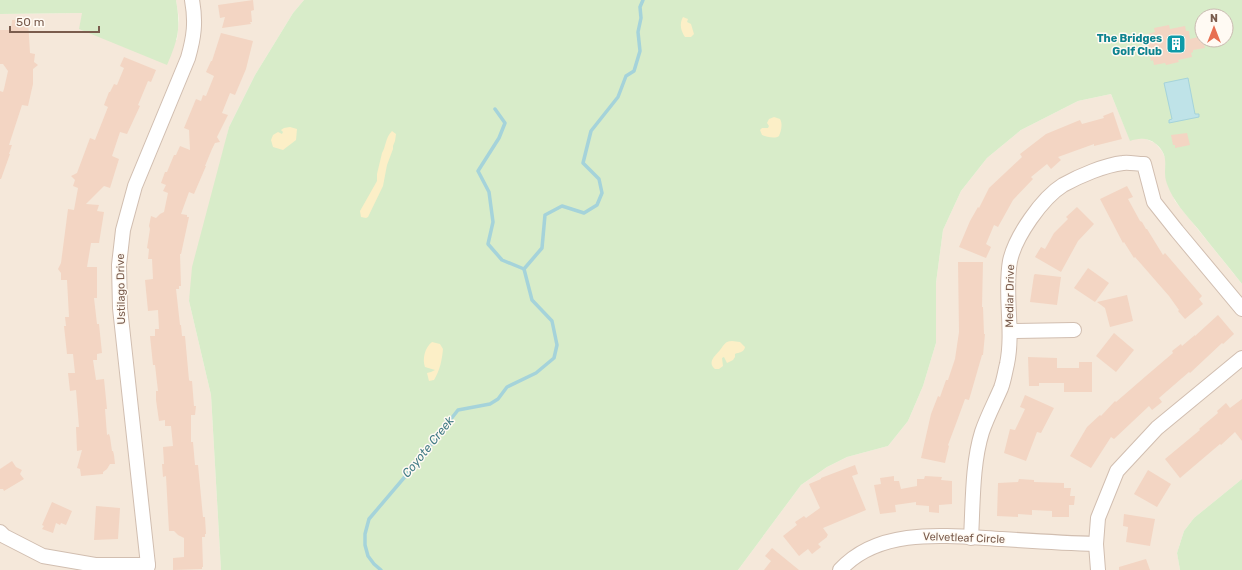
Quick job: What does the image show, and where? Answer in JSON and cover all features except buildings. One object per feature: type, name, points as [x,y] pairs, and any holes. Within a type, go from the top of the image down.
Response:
[{"type":"street","name":"Ustilago Drive","points":[[148,568],[120,308],[119,265],[123,230],[135,186],[190,52],[195,17],[192,0]]},
{"type":"street","name":"Mediar Drive","points":[[971,538],[974,485],[982,432],[1002,386],[1007,362],[1010,331],[1008,281],[1010,260],[1026,225],[1038,209],[1062,186],[1082,176],[1122,163],[1144,164],[1154,202],[1242,308]]},
{"type":"street","points":[[1010,331],[1074,330]]},
{"type":"street","points":[[1098,570],[1096,544],[1098,518],[1117,471],[1157,428],[1242,358]]},
{"type":"street","points":[[0,532],[4,536],[43,556],[95,565],[148,568]]},
{"type":"street","name":"Velvetleaf Circle","points":[[840,570],[848,562],[867,550],[888,542],[922,536],[1096,544]]},
{"type":"shaded area","points":[[176,0],[304,0],[293,13],[255,75],[229,127],[189,301],[211,395],[221,570],[0,570],[0,14],[83,13],[177,40],[179,19]]},
{"type":"shaded area","points":[[1111,94],[1130,140],[1137,138],[1146,139],[1155,143],[1162,151],[1166,160],[1165,174],[1175,201],[1242,284],[1242,479],[1194,518],[1184,531],[1177,553],[1180,570],[738,570],[801,485],[827,467],[847,457],[888,446],[908,421],[923,386],[936,343],[936,283],[943,230],[961,191],[987,158],[1021,130],[1078,101]]},
{"type":"green space","points":[[0,0],[176,0],[178,34],[167,65],[79,29],[82,13],[0,14]]},
{"type":"green space","name":"The Bridges Golf Club","points":[[304,0],[1242,0],[1242,284],[1176,202],[1165,178],[1165,159],[1161,149],[1150,140],[1136,139],[1130,141],[1111,94],[1078,101],[1021,130],[987,158],[961,191],[943,230],[936,283],[936,343],[923,386],[908,421],[888,446],[847,457],[827,467],[801,485],[738,570],[221,570],[211,395],[189,301],[192,267],[229,127],[255,75],[293,13]]},
{"type":"green space","points":[[1242,479],[1242,570],[1180,570],[1177,553],[1184,531],[1194,518]]},
{"type":"sand","points":[[683,17],[688,19],[687,22],[691,24],[694,34],[691,37],[685,37],[682,32],[681,25]]},
{"type":"sand","points":[[774,117],[780,119],[781,121],[779,136],[773,138],[762,135],[760,130],[762,128],[768,128],[769,126],[767,123],[769,119]]},
{"type":"sand","points":[[290,127],[297,129],[296,140],[283,150],[273,147],[271,140],[273,135],[278,132],[282,134],[283,132],[281,130]]},
{"type":"sand","points":[[392,131],[396,134],[395,141],[387,165],[383,186],[368,217],[361,217],[360,211],[377,181],[377,174],[382,153]]},
{"type":"sand","points":[[732,341],[740,342],[745,347],[744,349],[735,354],[733,360],[727,363],[724,357],[722,358],[723,366],[719,369],[715,369],[712,364],[713,359],[725,344]]},
{"type":"sand","points":[[432,342],[440,344],[443,349],[438,372],[434,380],[429,381],[427,373],[435,370],[425,367],[424,357],[426,350]]},
{"type":"water","points":[[1188,78],[1195,114],[1199,114],[1199,117],[1169,123],[1169,120],[1172,119],[1164,83]]},
{"type":"waterway","name":"Coyote Creek","points":[[524,269],[542,248],[545,215],[562,206],[584,213],[597,205],[602,193],[599,179],[583,163],[591,131],[618,97],[626,76],[634,71],[640,51],[638,32],[641,18],[640,7],[643,0]]},
{"type":"waterway","points":[[495,109],[505,123],[499,138],[478,171],[489,192],[493,222],[488,244],[502,260],[524,269]]},
{"type":"waterway","name":"Coyote Creek","points":[[381,570],[368,556],[365,545],[365,534],[369,519],[420,459],[458,410],[490,404],[498,399],[507,387],[536,373],[554,358],[557,345],[552,321],[532,300],[524,269]]},
{"type":"place","name":"The Bridges Golf Club","points":[[1176,44]]}]
